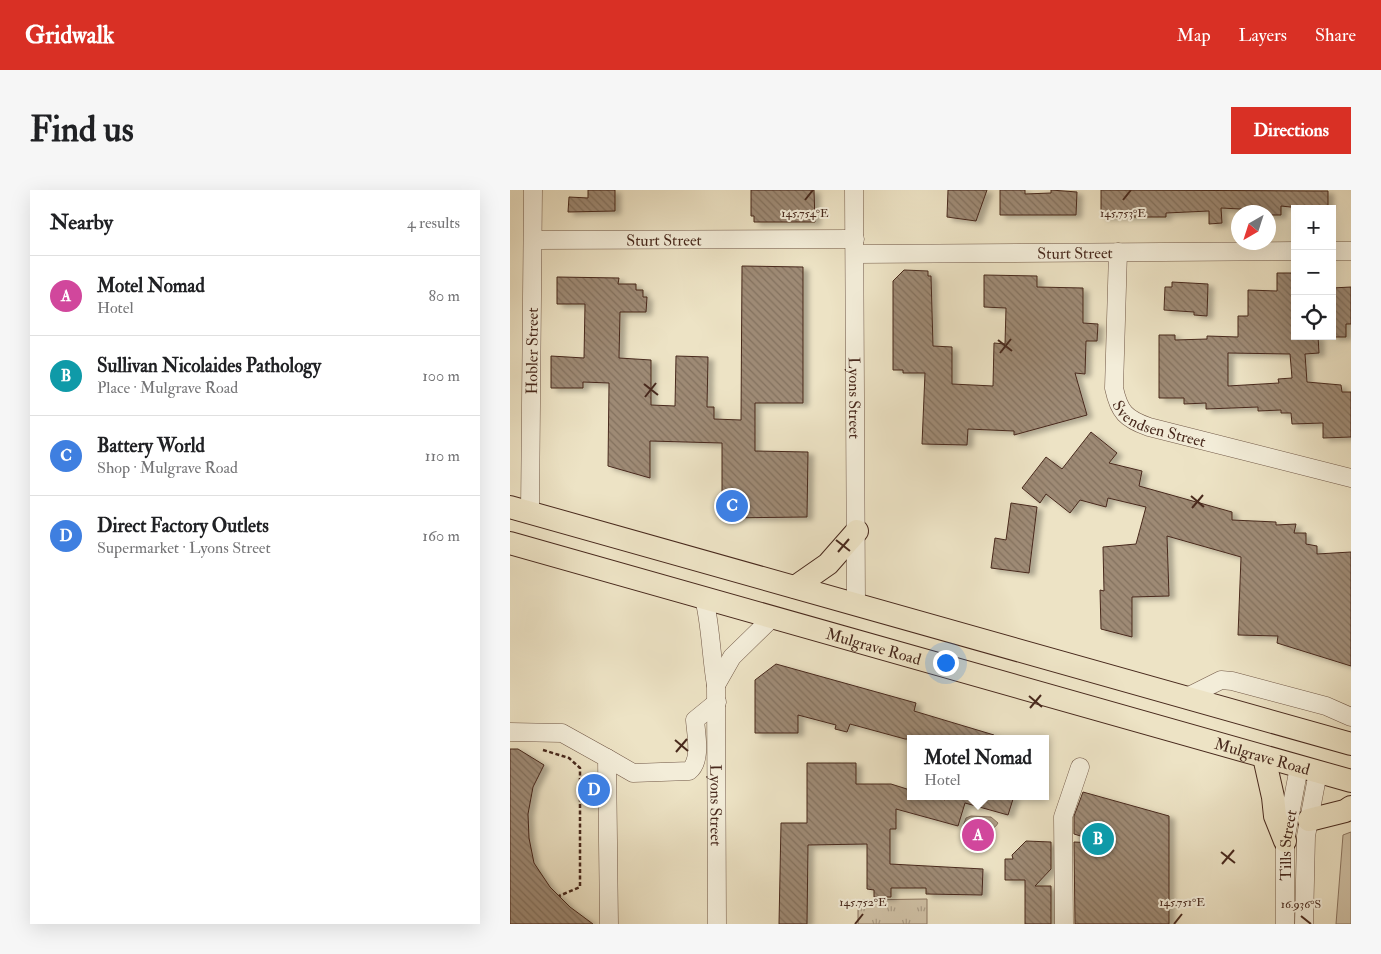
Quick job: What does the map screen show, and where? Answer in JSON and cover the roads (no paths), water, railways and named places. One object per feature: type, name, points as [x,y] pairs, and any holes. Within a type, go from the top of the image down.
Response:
[{"type":"main road","points":[[520,510],[1351,744]]},
{"type":"main road","points":[[795,587],[828,564],[857,532]]},
{"type":"main road","name":"Mulgrave Road","points":[[510,544],[1351,781]]},
{"type":"main road","points":[[852,640],[856,604]]},
{"type":"main road","points":[[1309,770],[1318,734]]},
{"type":"main road","points":[[1264,757],[1275,816],[1285,841]]},
{"type":"main road","points":[[1309,820],[1345,811],[1351,807]]},
{"type":"street","name":"Hobler Street","points":[[520,510],[533,240],[533,190]]},
{"type":"street","name":"Lyons Street","points":[[854,190],[856,604]]},
{"type":"street","name":"Sturt Street","points":[[533,240],[1118,252],[1291,251]]},
{"type":"street","points":[[1336,251],[1351,251]]},
{"type":"street","name":"Svendsen Street","points":[[1118,252],[1114,388],[1117,404],[1125,414],[1134,422],[1149,427],[1351,478]]},
{"type":"street","name":"Lyons Street","points":[[704,598],[711,632],[712,658],[717,693],[717,924]]},
{"type":"street","name":"Lyons Street","points":[[717,693],[732,657],[772,618]]},
{"type":"street","points":[[1187,697],[1221,680],[1232,681],[1326,706],[1351,717]]},
{"type":"street","points":[[510,732],[562,733],[633,773],[682,772],[694,767],[696,760],[695,720],[717,693]]},
{"type":"street","points":[[607,758],[609,924]]},
{"type":"street","points":[[1064,924],[1063,817],[1080,767]]},
{"type":"street","name":"Tills Street","points":[[1304,924],[1305,852],[1309,820],[1309,770]]},
{"type":"street","name":"Tills Street","points":[[1285,924],[1285,841],[1309,770]]},
{"type":"water","points":[[971,816],[991,817],[998,823],[991,830],[981,834],[971,833],[963,826],[966,818]]},
{"type":"place","name":"Battery World","points":[[732,506]]},
{"type":"place","name":"Direct Factory Outlets","points":[[594,790]]},
{"type":"place","name":"Motel Nomad","points":[[978,835]]},
{"type":"place","name":"Sullivan Nicolaides Pathology","points":[[1098,839]]}]
